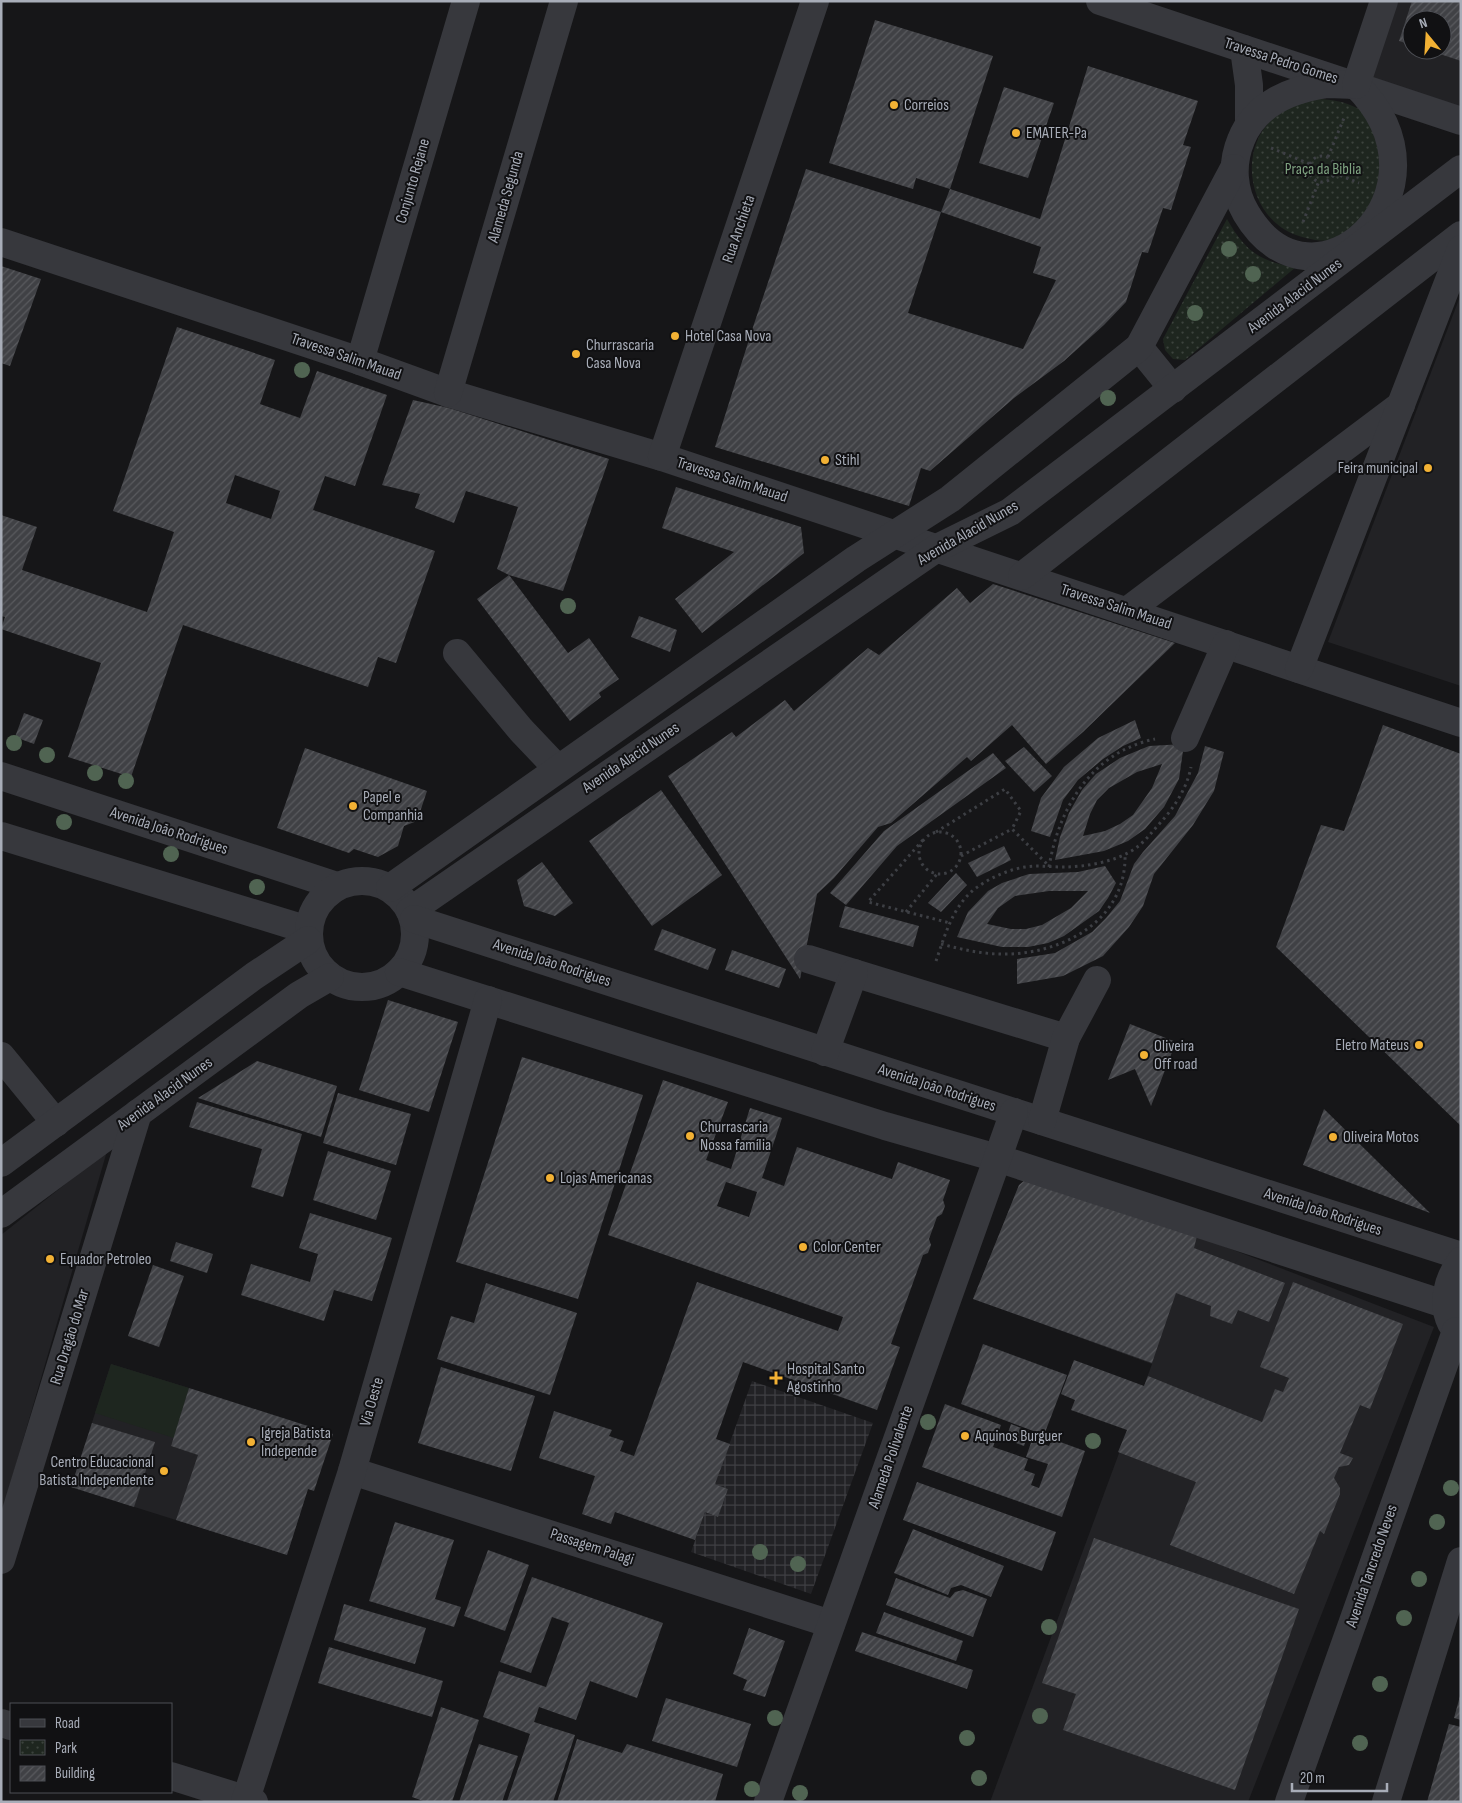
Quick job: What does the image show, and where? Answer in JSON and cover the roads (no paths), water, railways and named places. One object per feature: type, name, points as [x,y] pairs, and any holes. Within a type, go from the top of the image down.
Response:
[{"type":"street","name":"Conjunto Rejane","points":[[360,361],[466,1]]},
{"type":"street","name":"Alameda Segunda","points":[[448,393],[564,1]]},
{"type":"street","name":"Rua Anchieta","points":[[662,457],[815,1]]},
{"type":"street","name":"Travessa Pedro Gomes","points":[[1100,1],[1461,121]]},
{"type":"street","points":[[1356,85],[1384,1]]},
{"type":"street","points":[[1244,49],[1249,85],[1249,123],[1236,152],[1234,168],[1237,190],[1244,210],[1254,226],[1269,240],[1287,250],[1308,255],[1328,255],[1349,250],[1371,237],[1384,224],[1395,205],[1402,183],[1402,161],[1396,139],[1387,118],[1356,85],[1328,84],[1294,92],[1277,99],[1249,123]]},
{"type":"street","name":"Avenida Alacid Nunes","points":[[390,888],[557,768],[893,533],[950,499],[1139,347],[1234,168]]},
{"type":"street","name":"Avenida Alacid Nunes","points":[[412,915],[937,548],[1010,512],[1461,169]]},
{"type":"street","points":[[1022,576],[1461,235]]},
{"type":"street","name":"Travessa Salim Mauad","points":[[1,242],[360,361],[448,393],[662,457],[1461,723]]},
{"type":"street","points":[[1299,669],[1461,250]]},
{"type":"street","points":[[1139,347],[1173,389]]},
{"type":"street","points":[[1126,611],[1401,405]]},
{"type":"street","points":[[1186,738],[1226,644]]},
{"type":"street","points":[[457,653],[521,730],[557,768]]},
{"type":"street","name":"Avenida João Rodrigues","points":[[1,776],[337,886]]},
{"type":"street","points":[[1,836],[308,935]]},
{"type":"street","points":[[355,881],[373,882],[390,888],[405,902],[412,915],[415,933],[413,948],[408,960],[399,972],[373,986],[358,987],[343,984],[330,977],[319,967],[312,955],[308,935],[317,904],[337,886],[355,881]]},
{"type":"street","name":"Avenida João Rodrigues","points":[[412,915],[825,1052],[1461,1256]]},
{"type":"street","points":[[1,1163],[308,935]]},
{"type":"street","points":[[808,959],[1066,1038]]},
{"type":"street","points":[[399,972],[885,1126],[997,1158],[1447,1305]]},
{"type":"street","points":[[825,1052],[854,973]]},
{"type":"street","name":"Avenida Alacid Nunes","points":[[1,1214],[299,996],[330,977]]},
{"type":"street","points":[[1042,1121],[1066,1038],[1097,980]]},
{"type":"street","name":"Via Oeste","points":[[248,1801],[352,1471],[488,1000]]},
{"type":"street","points":[[1,1056],[56,1123]]},
{"type":"street","name":"Alameda Polivalente","points":[[768,1802],[1014,1112]]},
{"type":"street","name":"Rua Dragão do Mar","points":[[1,1560],[138,1113]]},
{"type":"street","points":[[1458,1334],[1449,1319],[1447,1290],[1451,1276],[1461,1261]]},
{"type":"street","name":"Avenida Tancredo Neves","points":[[1289,1802],[1458,1334]]},
{"type":"street","name":"Passagem Palagi","points":[[352,1471],[831,1624]]},
{"type":"street","points":[[1386,1802],[1461,1561]]},
{"type":"street","points":[[172,1776],[248,1801]]},
{"type":"place","name":"Correios","points":[[894,105]]},
{"type":"place","name":"EMATER-Pa","points":[[1016,133]]},
{"type":"place","name":"Hotel Casa Nova","points":[[675,336]]},
{"type":"place","name":"Churrascaria Casa Nova","points":[[576,354]]},
{"type":"place","name":"Stihl","points":[[825,460]]},
{"type":"place","name":"Feira municipal","points":[[1428,468]]},
{"type":"place","name":"Papel e Companhia","points":[[353,806]]},
{"type":"place","name":"Eletro Mateus","points":[[1419,1045]]},
{"type":"place","name":"Oliveira Off road","points":[[1144,1055]]},
{"type":"place","name":"Churrascaria Nossa família","points":[[690,1136]]},
{"type":"place","name":"Oliveira Motos","points":[[1333,1137]]},
{"type":"place","name":"Lojas Americanas","points":[[550,1178]]},
{"type":"place","name":"Color Center","points":[[803,1247]]},
{"type":"place","name":"Equador Petroleo","points":[[50,1259]]},
{"type":"place","name":"Hospital Santo Agostinho","points":[[776,1378]]},
{"type":"place","name":"Aquinos Burguer","points":[[965,1436]]},
{"type":"place","name":"Igreja Batista Independe","points":[[251,1442]]},
{"type":"place","name":"Centro Educacional Batista Independente","points":[[164,1471]]},
{"type":"park label","name":"Praça da Biblia","points":[[1323,169]]}]
